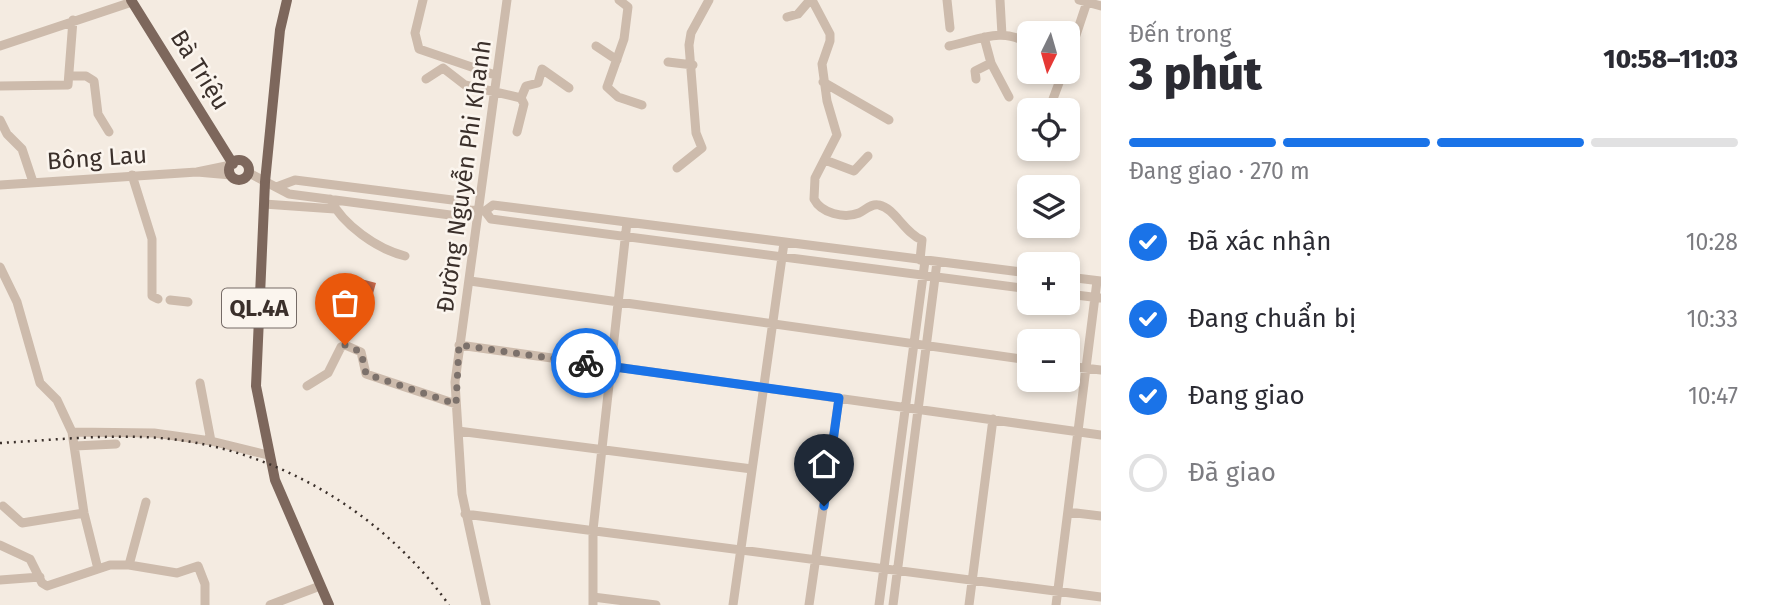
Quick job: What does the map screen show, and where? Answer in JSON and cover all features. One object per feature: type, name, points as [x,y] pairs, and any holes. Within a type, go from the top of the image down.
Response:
[{"type":"main road","name":"QL.4A","points":[[287,0],[279,44],[265,182],[255,365],[268,455],[275,480],[329,605]]},
{"type":"main road","name":"Bà Triệu","points":[[131,1],[232,168]]},
{"type":"main road","points":[[232,168],[239,161],[246,163],[249,173]]},
{"type":"street","points":[[423,0],[415,33],[419,49],[495,75]]},
{"type":"street","name":"Đường Nguyễn Phi Khanh","points":[[486,605],[465,514],[456,404],[459,345],[507,0]]},
{"type":"street","points":[[619,0],[627,5],[629,13],[607,89],[621,99],[642,105]]},
{"type":"street","points":[[677,168],[702,147],[695,126],[690,37],[709,0]]},
{"type":"street","points":[[787,17],[797,14],[811,0],[830,34],[829,47],[822,59],[823,82],[837,135],[813,188],[818,206],[849,215],[874,205],[883,206],[892,212],[903,227],[922,240],[923,275],[879,605]]},
{"type":"street","points":[[947,0],[950,29]]},
{"type":"street","points":[[1000,0],[1002,35]]},
{"type":"street","points":[[0,46],[131,1]]},
{"type":"street","points":[[1078,21],[1083,1],[1101,6]]},
{"type":"street","points":[[0,86],[66,86],[70,76],[73,20]]},
{"type":"street","points":[[949,46],[984,37],[1002,35],[1017,38]]},
{"type":"street","points":[[984,37],[991,63],[1009,97]]},
{"type":"street","points":[[596,46],[617,60]]},
{"type":"street","points":[[668,62],[693,65]]},
{"type":"street","points":[[976,79],[975,71],[991,63]]},
{"type":"street","points":[[426,79],[443,68],[465,85],[521,98]]},
{"type":"street","points":[[517,132],[524,104],[521,98],[526,86],[538,83],[542,69],[569,88]]},
{"type":"street","points":[[70,76],[86,76],[94,81],[98,114],[109,132]]},
{"type":"street","points":[[823,82],[889,120]]},
{"type":"street","points":[[0,120],[7,134],[22,149],[33,182]]},
{"type":"street","points":[[825,160],[854,171],[868,156]]},
{"type":"street","name":"Bông Lau","points":[[0,185],[232,168]]},
{"type":"street","points":[[249,173],[279,186],[289,194],[458,216],[493,205],[1017,272]]},
{"type":"street","points":[[132,175],[150,229],[152,296],[159,299]]},
{"type":"street","points":[[279,186],[295,180],[460,201],[491,219],[1017,287]]},
{"type":"street","points":[[330,199],[335,209],[383,249],[405,256]]},
{"type":"street","points":[[264,204],[335,209]]},
{"type":"street","points":[[627,222],[593,530],[593,601],[656,605]]},
{"type":"street","points":[[733,605],[785,243]]},
{"type":"street","points":[[892,605],[937,262]]},
{"type":"street","points":[[0,267],[17,302],[40,383],[57,400],[72,432],[84,513],[98,569]]},
{"type":"street","points":[[1056,605],[1086,368],[1098,298],[1099,281],[1080,279]]},
{"type":"street","points":[[470,281],[1017,358]]},
{"type":"street","points":[[1080,296],[1098,298]]},
{"type":"street","points":[[170,300],[188,302]]},
{"type":"street","points":[[307,386],[328,373],[341,347],[345,345],[361,352],[366,374],[456,404]]},
{"type":"street","points":[[459,345],[1101,435]]},
{"type":"street","points":[[1080,367],[1101,370]]},
{"type":"street","points":[[200,383],[211,441]]},
{"type":"street","points":[[809,605],[839,398]]},
{"type":"street","points":[[969,605],[993,419]]},
{"type":"street","points":[[72,432],[134,431],[211,441],[268,455]]},
{"type":"street","points":[[458,431],[752,469]]},
{"type":"street","points":[[75,446],[116,444]]},
{"type":"street","points":[[129,565],[146,502]]},
{"type":"street","points":[[2,506],[22,523],[84,513]]},
{"type":"street","points":[[1068,512],[1101,516]]},
{"type":"street","points":[[465,514],[1101,597]]},
{"type":"street","points":[[0,545],[30,559],[43,584],[50,586],[98,569],[129,565],[177,573],[199,566],[205,584],[204,605],[194,605]]},
{"type":"street","points":[[0,580],[40,577]]},
{"type":"street","points":[[270,605],[320,586]]},
{"type":"building","points":[[350,276],[376,283],[365,322],[338,314]]},
{"type":"railway","points":[[0,443],[149,437],[211,446],[251,457],[290,473],[362,516],[394,543],[449,605]]},
{"type":"way so far","points":[[345,345],[361,352],[366,374],[416,393],[456,404],[459,345],[586,363]]},
{"type":"route","points":[[586,363],[839,398],[824,506]]}]
